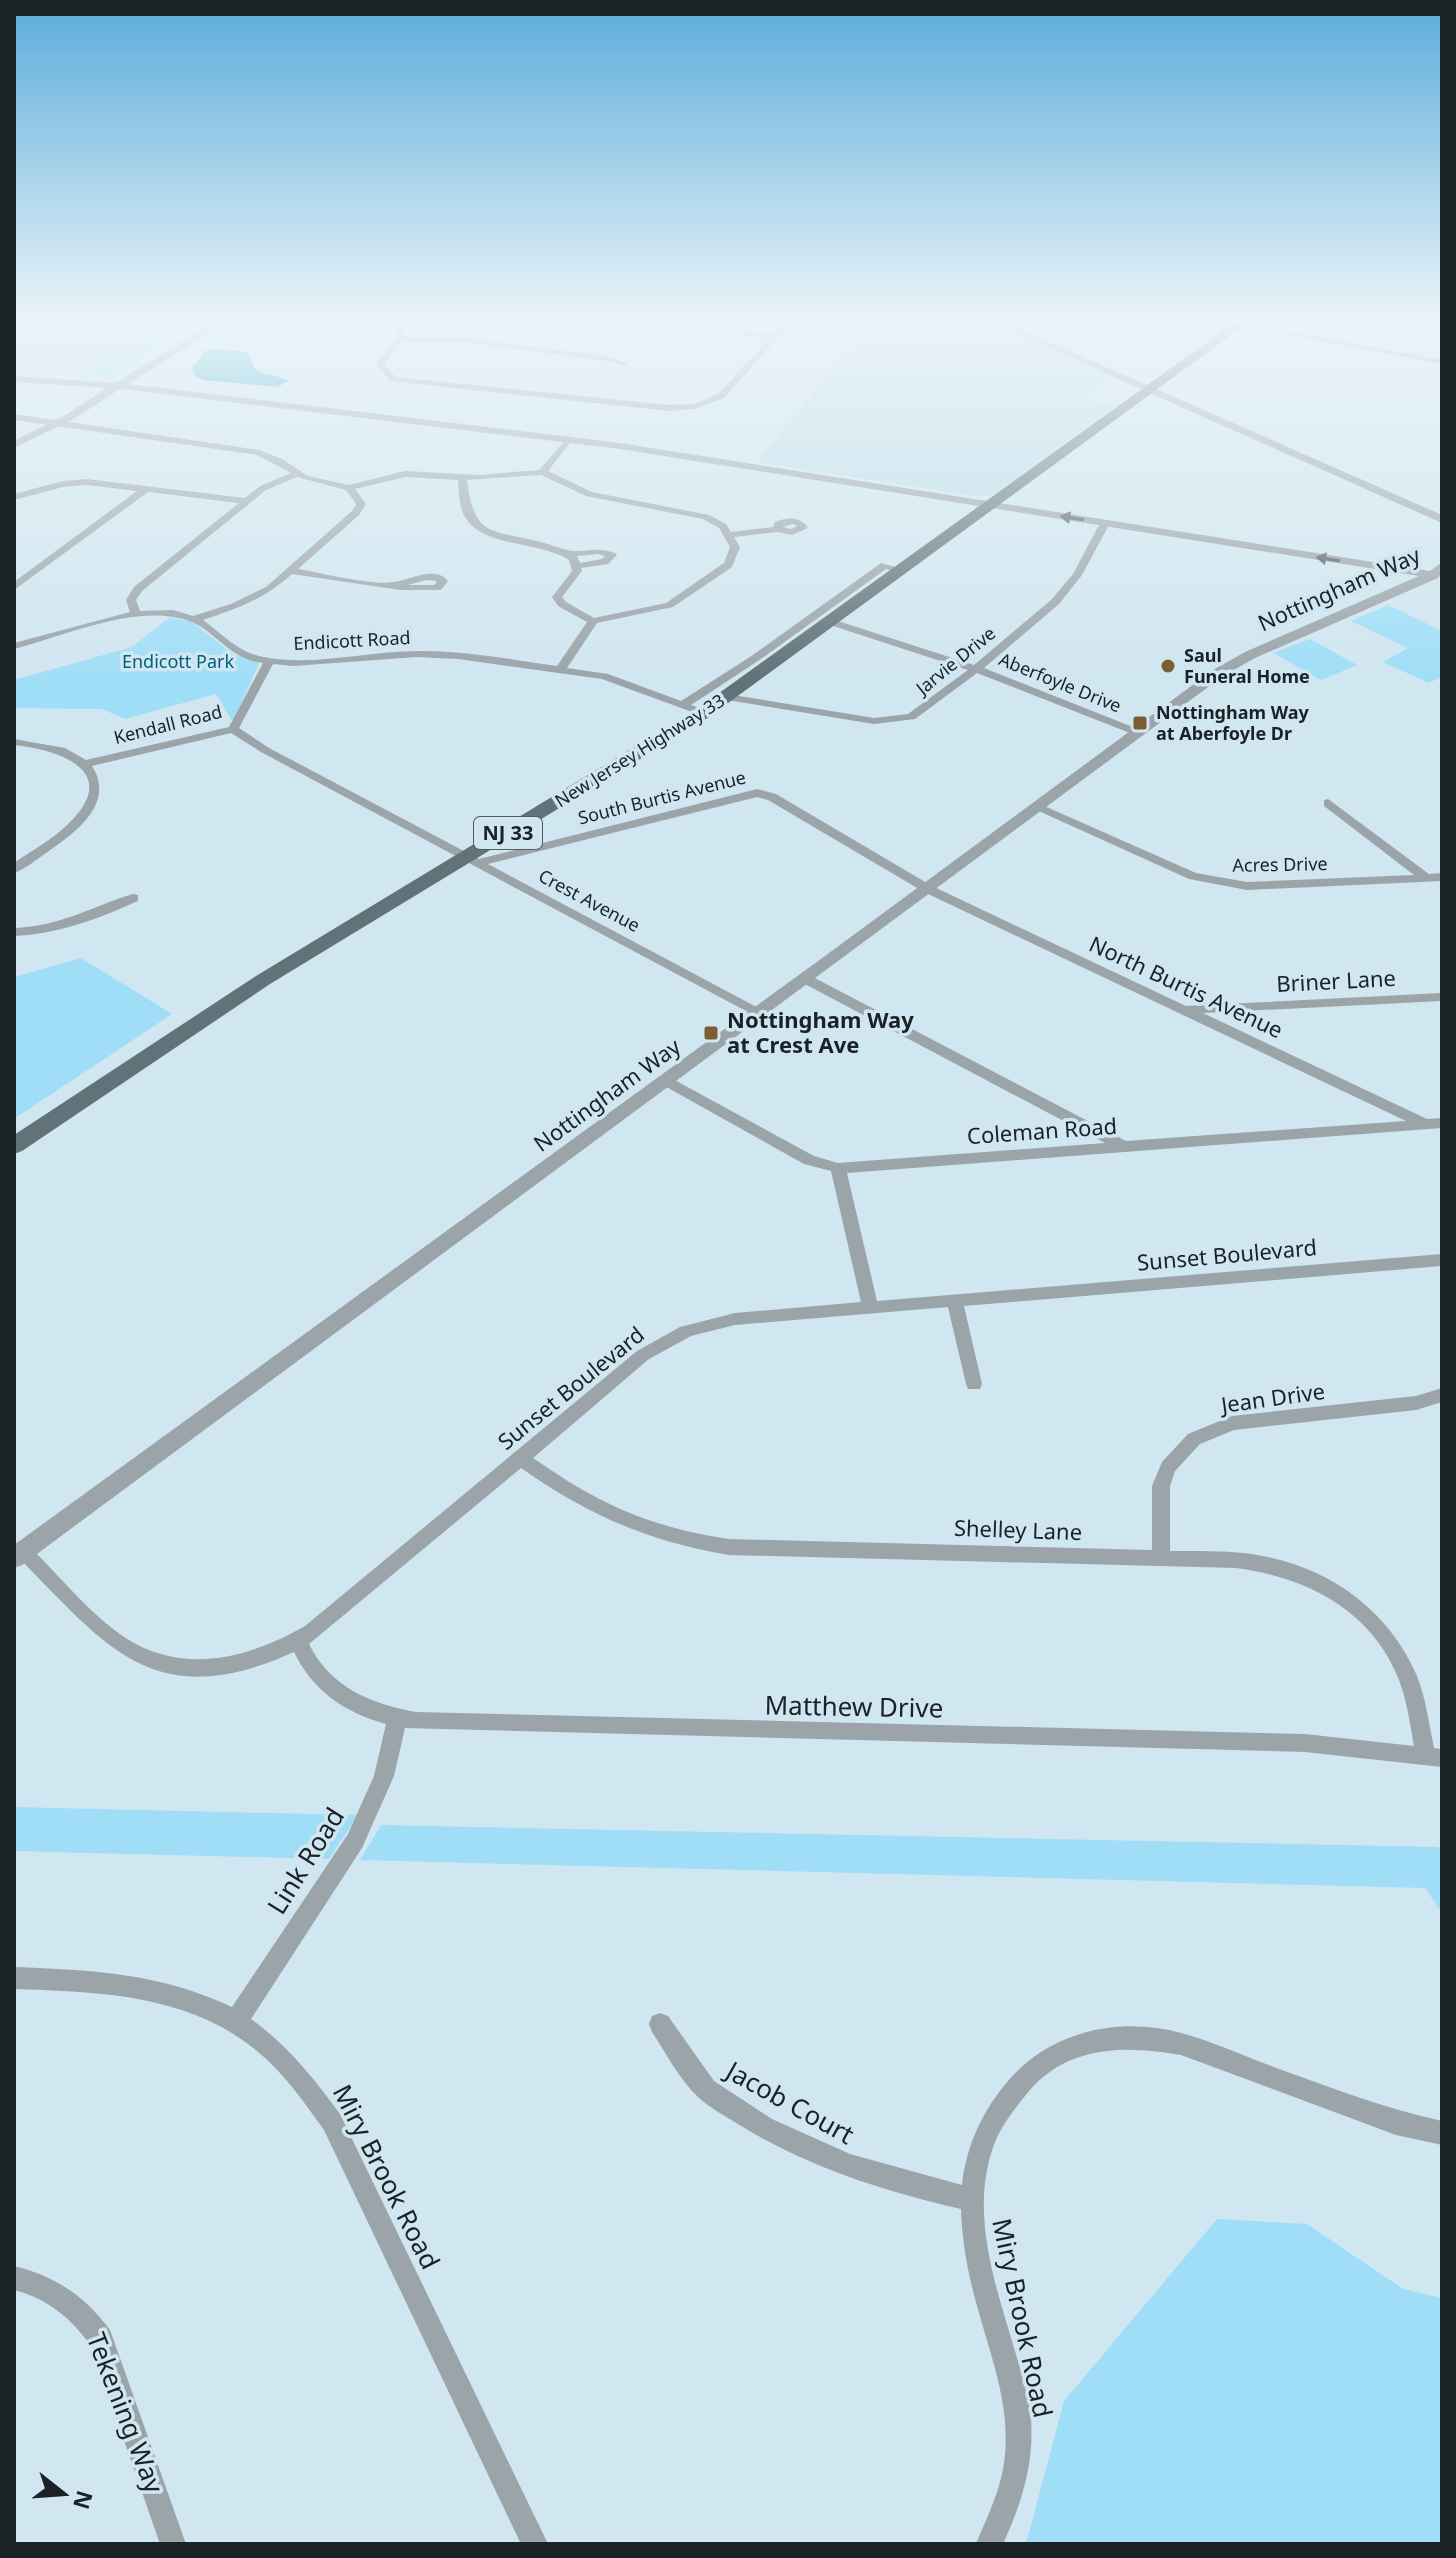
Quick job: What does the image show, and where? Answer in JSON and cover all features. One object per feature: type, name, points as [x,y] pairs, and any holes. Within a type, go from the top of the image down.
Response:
[{"type":"main road","name":"New Jersey Highway 33","points":[[14,1146],[263,980],[472,860],[703,713],[1079,441]]},
{"type":"street","points":[[184,441],[247,450],[270,457],[314,481],[349,488],[405,474],[462,478],[542,472],[589,494],[698,514],[716,521],[730,535],[735,552],[728,565],[669,605],[593,621],[562,604],[557,597],[577,566],[605,562],[612,555],[599,551],[570,554],[553,547],[498,535],[479,526],[469,516],[462,478]]},
{"type":"street","points":[[542,472],[567,441]]},
{"type":"street","points":[[584,441],[1439,572]]},
{"type":"street","points":[[1268,441],[1442,519]]},
{"type":"street","points":[[136,613],[131,600],[138,589],[270,483],[297,474]]},
{"type":"street","points":[[14,497],[75,482],[247,501]]},
{"type":"street","points":[[14,587],[147,488]]},
{"type":"street","points":[[194,619],[249,601],[270,589],[359,509],[359,498],[349,488]]},
{"type":"street","name":"Jarvie Drive","points":[[727,697],[891,721],[918,714],[1063,594],[1105,523]]},
{"type":"street","points":[[730,535],[778,529]]},
{"type":"street","points":[[570,554],[577,566]]},
{"type":"street","points":[[683,705],[754,659],[885,565],[902,570]]},
{"type":"street","points":[[290,571],[392,586]]},
{"type":"street","name":"Nottingham Way","points":[[18,1554],[759,1014],[1232,664],[1439,572]]},
{"type":"street","name":"Endicott Road","points":[[14,646],[136,613],[173,613],[194,619],[236,651],[269,661],[438,655],[561,669],[620,681],[703,713]]},
{"type":"street","points":[[561,669],[593,621]]},
{"type":"street","name":"Aberfoyle Drive","points":[[831,622],[976,669],[1139,733]]},
{"type":"street","name":"Kendall Road","points":[[84,764],[233,729],[269,661]]},
{"type":"street","name":"Crest Avenue","points":[[233,729],[265,750],[759,1014]]},
{"type":"street","points":[[14,742],[51,746],[84,764],[94,781],[92,800],[87,810],[70,828],[14,869]]},
{"type":"street","name":"South Burtis Avenue","points":[[472,860],[757,793],[772,797],[928,889]]},
{"type":"street","points":[[1328,803],[1426,878]]},
{"type":"street","name":"Acres Drive","points":[[1038,808],[1215,883],[1247,886],[1442,877]]},
{"type":"street","name":"North Burtis Avenue","points":[[928,889],[1425,1124]]},
{"type":"street","points":[[14,932],[47,928],[107,910],[133,898]]},
{"type":"street","points":[[806,979],[1125,1148]]},
{"type":"street","name":"Briner Lane","points":[[1183,1010],[1442,997]]},
{"type":"street","name":"Coleman Road","points":[[666,1081],[809,1160],[838,1168],[1442,1123]]},
{"type":"street","points":[[838,1168],[870,1306]]},
{"type":"street","name":"Sunset Boulevard","points":[[18,1554],[111,1636],[145,1658],[170,1665],[221,1667],[274,1653],[298,1641],[643,1355],[686,1331],[735,1319],[870,1306],[1442,1260]]},
{"type":"street","points":[[954,1299],[974,1384]]},
{"type":"street","name":"Jean Drive","points":[[1161,1558],[1161,1486],[1168,1467],[1194,1439],[1232,1423],[1416,1403],[1442,1395]]},
{"type":"street","name":"Shelley Lane","points":[[520,1458],[593,1507],[643,1529],[691,1542],[729,1547],[1161,1558],[1273,1565],[1307,1575],[1352,1602],[1379,1629],[1399,1658],[1409,1680],[1434,1756]]},
{"type":"street","name":"Matthew Drive","points":[[298,1641],[313,1670],[329,1687],[349,1702],[397,1719],[1305,1743],[1434,1756]]},
{"type":"street","name":"Link Road","points":[[236,2021],[355,1841],[384,1776],[397,1719]]},
{"type":"street","name":"Miry Brook Road","points":[[14,1978],[96,1980],[149,1987],[199,2002],[236,2021],[286,2061],[313,2092],[332,2122],[535,2544]]},
{"type":"street","name":"Jacob Court","points":[[660,2024],[704,2087],[747,2117],[803,2147],[852,2168],[903,2185],[971,2199]]},
{"type":"street","name":"Miry Brook Road","points":[[989,2544],[1007,2508],[1017,2470],[1019,2435],[1015,2393],[977,2265],[971,2199],[981,2146],[993,2117],[1011,2092],[1032,2071],[1057,2054],[1087,2042],[1117,2037],[1150,2038],[1181,2044],[1396,2123],[1442,2133]]},
{"type":"street","name":"Tekening Way","points":[[14,2278],[43,2285],[65,2297],[87,2317],[101,2339],[173,2544]]},
{"type":"shaded area","points":[[775,441],[1067,441],[992,495],[975,496],[758,462]]},
{"type":"green space","points":[[1388,605],[1442,631],[1442,676],[1429,683],[1383,662],[1408,648],[1351,621]]},
{"type":"green space","name":"Endicott Park","points":[[170,617],[192,622],[233,654],[259,663],[233,722],[216,694],[125,719],[102,709],[14,708],[14,680],[132,647]]},
{"type":"green space","points":[[1310,639],[1357,665],[1321,680],[1273,653]]},
{"type":"green space","points":[[81,958],[172,1014],[14,1119],[14,977]]},
{"type":"green space","points":[[14,1807],[358,1815],[329,1859],[14,1851]]},
{"type":"green space","points":[[381,1825],[1438,1847],[1442,1853],[1442,1913],[1425,1888],[360,1860]]},
{"type":"green space","points":[[1217,2219],[1307,2224],[1403,2289],[1442,2298],[1442,2544],[1026,2544],[1064,2401]]},
{"type":"place","name":"Saul Funeral Home","points":[[1168,666]]},
{"type":"place","name":"Nottingham Way at Aberfoyle Dr","points":[[1140,723]]},
{"type":"place","name":"Nottingham Way at Crest Ave","points":[[711,1033]]}]
